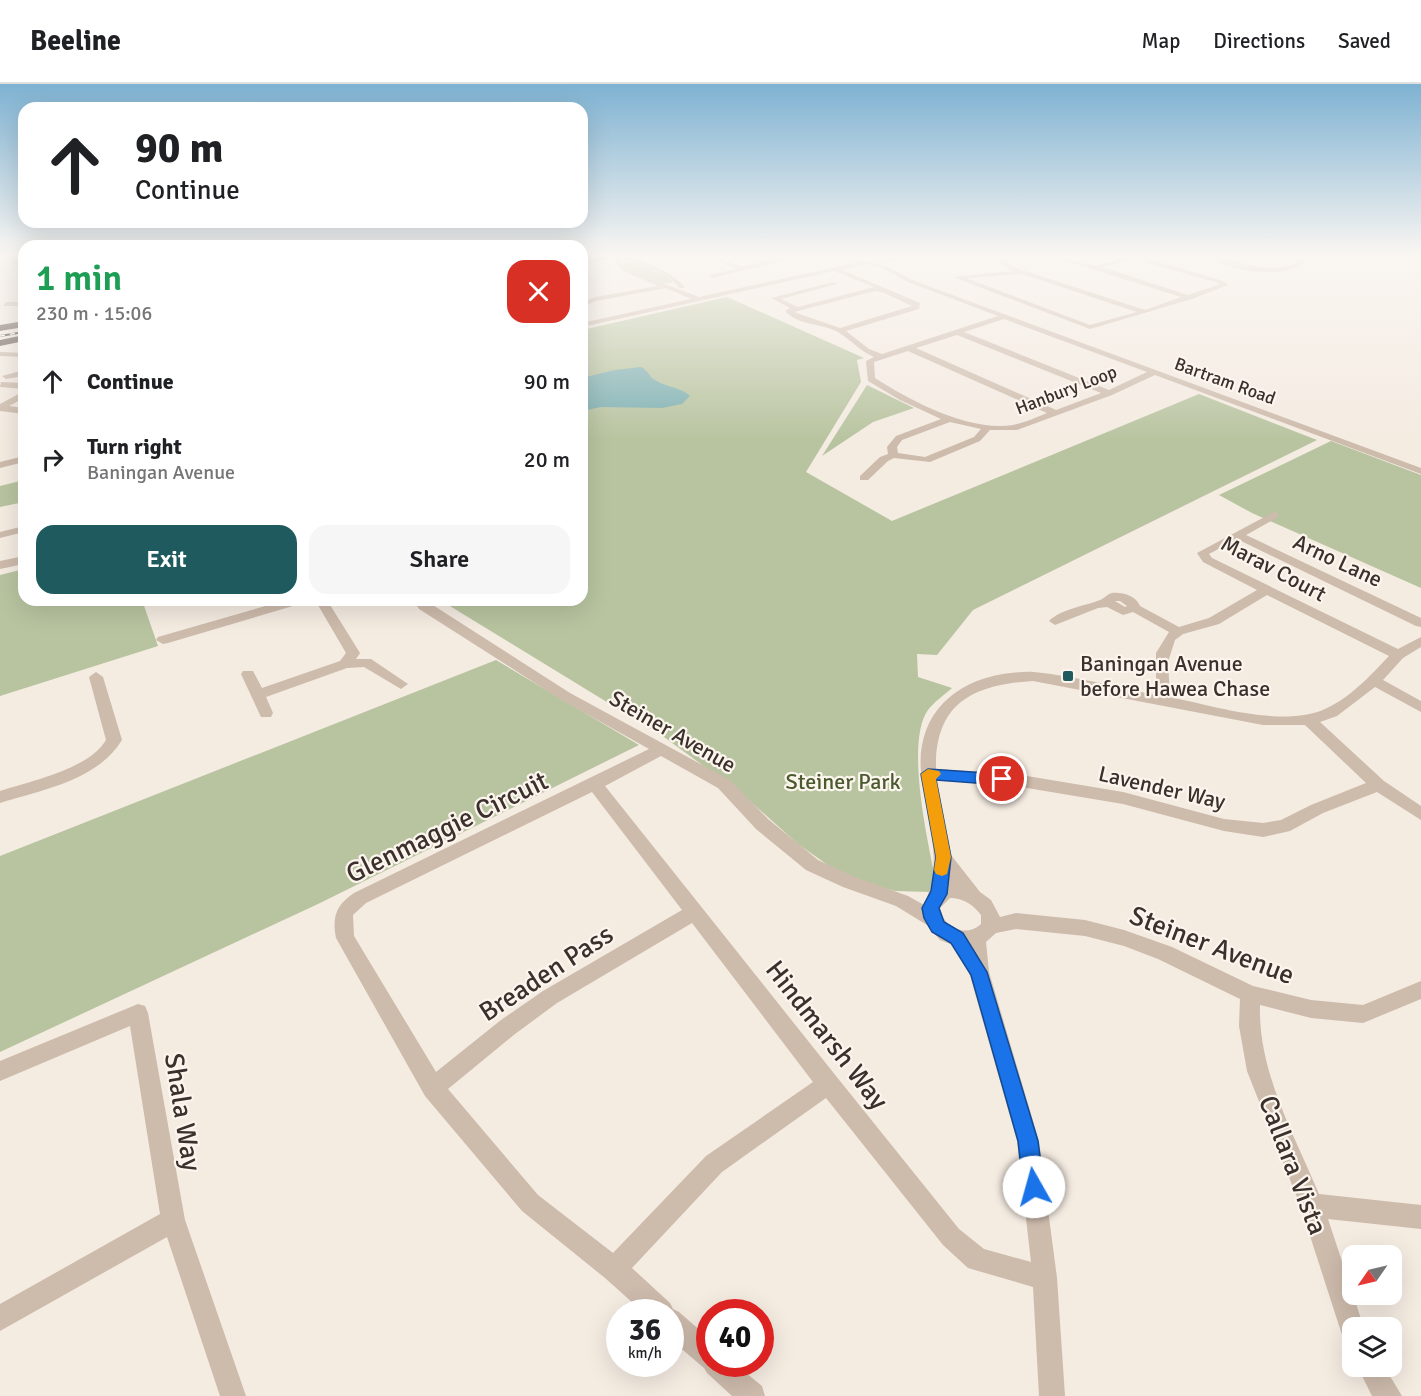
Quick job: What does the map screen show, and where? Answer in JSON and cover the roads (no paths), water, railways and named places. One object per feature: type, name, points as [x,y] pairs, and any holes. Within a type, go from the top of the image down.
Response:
[{"type":"highway","points":[[0,328],[18,325]]},
{"type":"highway","points":[[0,343],[18,339]]},
{"type":"street","points":[[588,322],[608,317]]},
{"type":"street","points":[[801,317],[840,330],[866,351],[881,357],[1001,317]]},
{"type":"street","points":[[840,330],[882,317]]},
{"type":"street","name":"Bartram Road","points":[[1008,317],[1421,471]]},
{"type":"street","points":[[1063,317],[1090,327],[1126,317]]},
{"type":"street","points":[[957,332],[1109,393]]},
{"type":"street","points":[[908,348],[1056,413]]},
{"type":"street","points":[[0,354],[18,355]]},
{"type":"street","name":"Hanbury Loop","points":[[881,357],[870,361],[871,379],[883,388],[949,419],[987,428],[1014,428],[1109,393],[1154,372]]},
{"type":"street","points":[[1,386],[6,382],[3,375],[18,374]]},
{"type":"street","points":[[1,386],[18,386]]},
{"type":"street","points":[[0,408],[18,398]]},
{"type":"street","points":[[0,408],[18,410]]},
{"type":"street","points":[[893,455],[892,447],[899,438],[949,419]]},
{"type":"street","points":[[864,478],[884,459],[893,455],[926,460],[972,442],[987,428]]},
{"type":"street","points":[[0,465],[18,460]]},
{"type":"street","name":"Marav Court","points":[[1274,515],[1203,553],[1207,561],[1398,655]]},
{"type":"street","points":[[0,535],[18,530]]},
{"type":"street","name":"Arno Lane","points":[[1237,535],[1421,623]]},
{"type":"street","points":[[0,565],[18,561]]},
{"type":"street","points":[[1163,699],[1161,664],[1163,648],[1171,636],[1178,631],[1214,621],[1266,590]]},
{"type":"street","points":[[1055,621],[1089,605],[1109,603],[1120,610],[1134,608],[1178,631]]},
{"type":"street","points":[[163,640],[262,606]]},
{"type":"street","points":[[325,606],[353,653],[345,664]]},
{"type":"street","name":"Steiner Avenue","points":[[423,606],[565,696],[724,784],[762,824],[812,865],[849,882],[902,901],[935,904]]},
{"type":"street","points":[[1052,1396],[1045,1278],[1028,1141],[979,972],[957,938],[946,934],[935,904],[944,857],[928,774],[933,732],[942,711],[960,694],[982,683],[1033,676],[1163,699],[1263,720],[1309,720],[1332,712],[1374,681],[1398,655],[1421,642]]},
{"type":"street","points":[[259,694],[345,664],[366,662],[400,684]]},
{"type":"street","points":[[248,674],[266,713]]},
{"type":"street","points":[[0,797],[89,764],[109,751],[114,740],[96,677]]},
{"type":"street","points":[[1374,681],[1421,707]]},
{"type":"street","points":[[1309,720],[1378,785],[1421,814]]},
{"type":"street","name":"Glenmaggie Circuit","points":[[647,1299],[614,1269],[530,1203],[433,1088],[345,938],[342,920],[346,907],[360,898],[660,750]]},
{"type":"street","name":"Lavender Way","points":[[928,774],[1043,785],[1123,798],[1224,825],[1263,830],[1284,826],[1317,809],[1378,785]]},
{"type":"street","name":"Hindmarsh Way","points":[[595,784],[828,1084],[951,1237],[977,1259],[1045,1278]]},
{"type":"street","points":[[944,857],[972,894],[981,900],[984,925],[979,972]]},
{"type":"street","points":[[935,904],[952,890],[972,894]]},
{"type":"street","name":"Breaden Pass","points":[[433,1088],[508,1027],[550,997],[695,912]]},
{"type":"street","name":"Steiner Avenue","points":[[984,925],[1016,921],[1085,928],[1124,938],[1166,953],[1250,994],[1311,1009],[1364,1014],[1421,990]]},
{"type":"street","points":[[957,938],[984,925]]},
{"type":"street","name":"Callara Vista","points":[[1250,994],[1249,1026],[1257,1071],[1312,1206],[1348,1317]]},
{"type":"street","name":"Shala Way","points":[[0,1071],[138,1013],[173,1220],[233,1396]]},
{"type":"street","points":[[614,1269],[714,1164],[828,1084]]},
{"type":"street","points":[[1312,1206],[1421,1217]]},
{"type":"street","points":[[0,1317],[173,1220]]},
{"type":"street","points":[[684,1334],[696,1344]]},
{"type":"street","points":[[731,1377],[752,1396]]},
{"type":"street","points":[[1376,1377],[1389,1396]]},
{"type":"water","points":[[641,367],[655,380],[682,390],[690,396],[682,404],[662,408],[601,407],[588,410],[588,377]]},
{"type":"railway","points":[[0,336],[18,333]]},
{"type":"place","name":"Baningan Avenue before Hawea Chase","points":[[1068,676]]},
{"type":"park label","name":"Steiner Park","points":[[843,781]]}]
